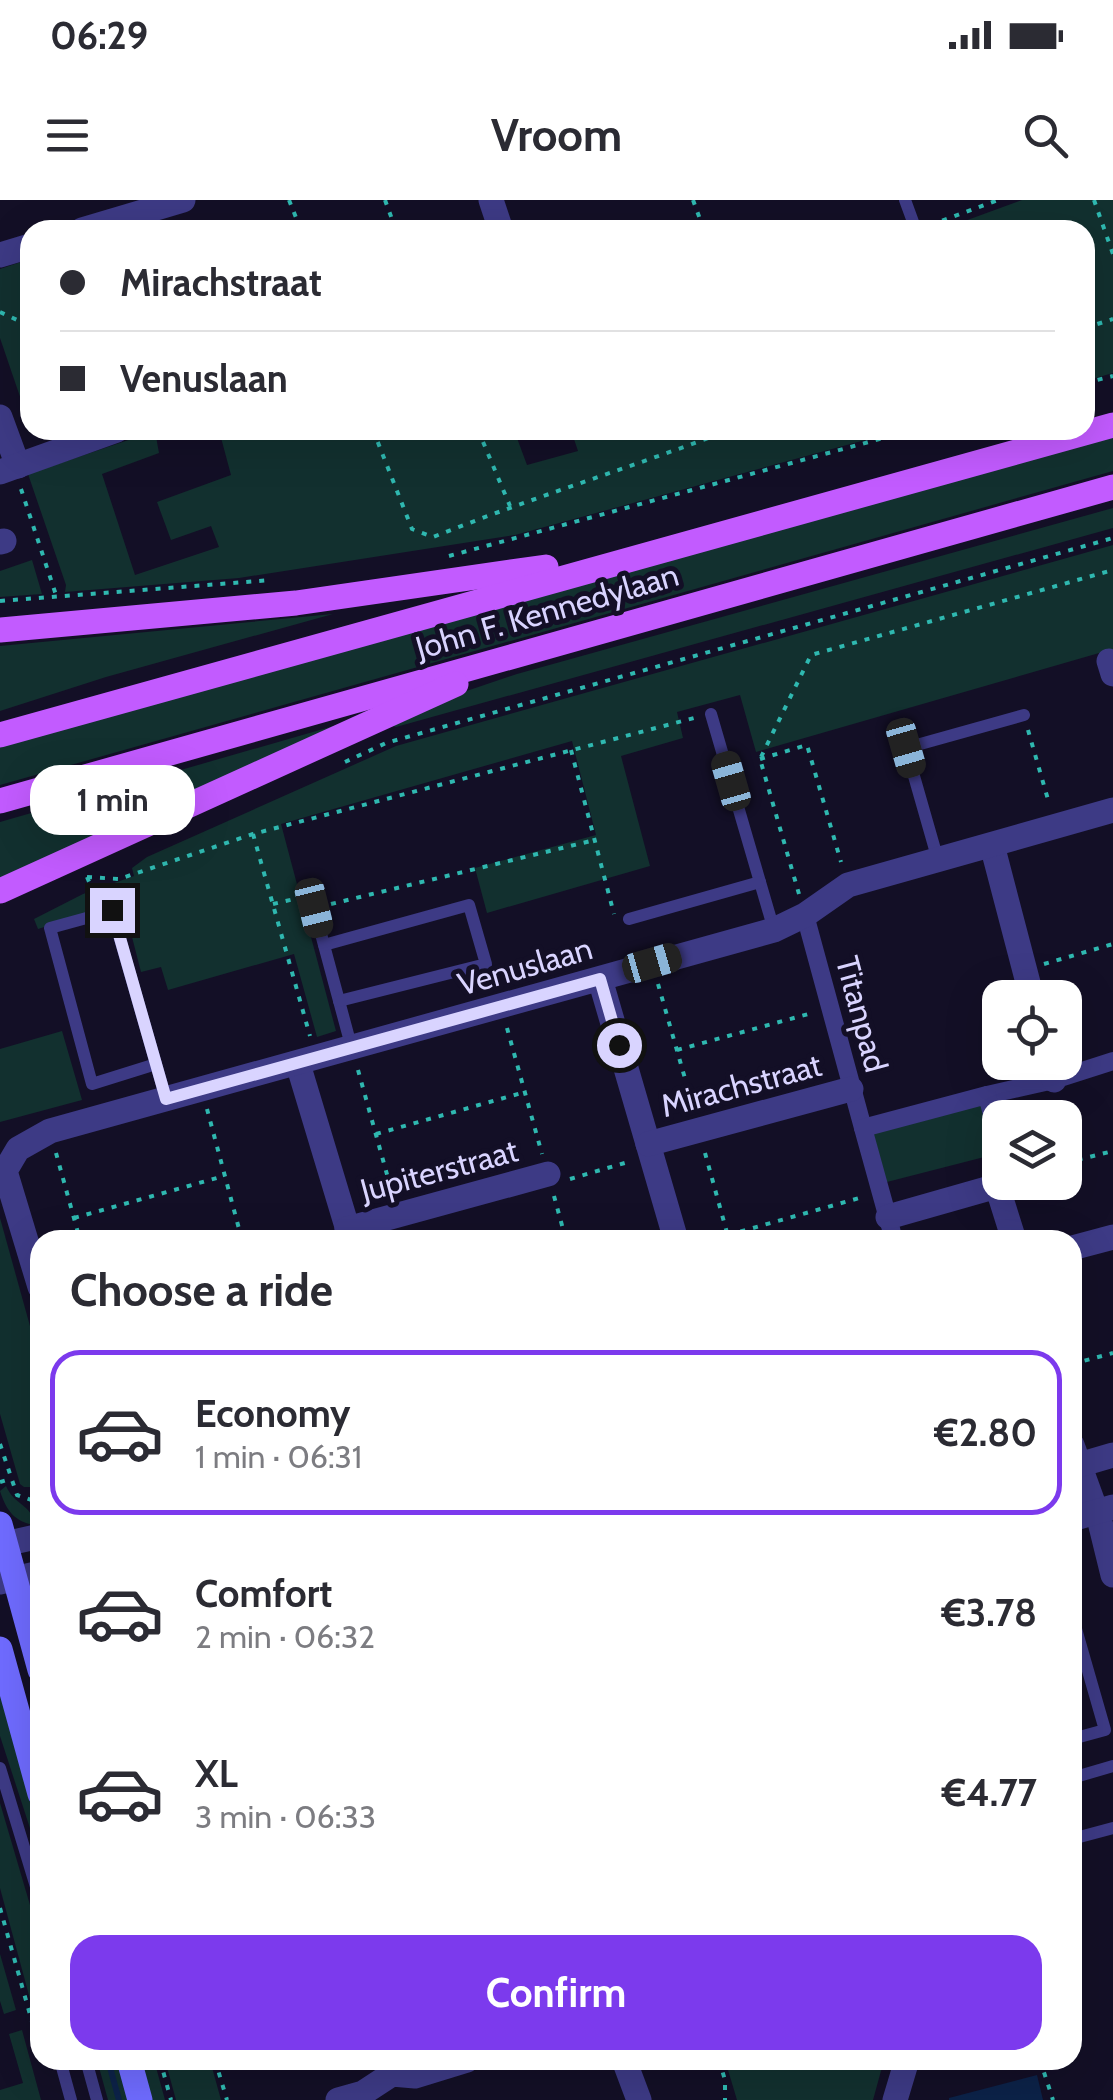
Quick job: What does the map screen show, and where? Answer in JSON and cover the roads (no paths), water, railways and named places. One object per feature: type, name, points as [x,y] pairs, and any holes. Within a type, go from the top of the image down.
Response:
[{"type":"main road","name":"John F. Kennedylaan","points":[[0,735],[1059,440]]},
{"type":"main road","name":"John F. Kennedylaan","points":[[0,801],[1113,487]]},
{"type":"main road","points":[[0,630],[296,603],[623,560]]},
{"type":"main road","points":[[0,891],[524,651]]},
{"type":"main road","points":[[2,1538],[18,1578],[30,1628]]},
{"type":"main road","points":[[0,1650],[30,1758]]},
{"type":"main road","points":[[131,2070],[140,2100]]},
{"type":"street","points":[[120,220],[183,200]]},
{"type":"street","points":[[0,417],[9,469],[90,440]]},
{"type":"street","name":"Venuslaan","points":[[30,1254],[5,1170],[18,1149],[50,1131],[774,930],[805,915],[848,885],[1113,810]]},
{"type":"street","points":[[992,845],[1028,980]]},
{"type":"street","name":"Titanpad","points":[[805,915],[891,1228]]},
{"type":"street","name":"Mirachstraat","points":[[600,979],[673,1230]]},
{"type":"street","name":"Jupiterstraat","points":[[307,1061],[348,1230]]},
{"type":"street","points":[[1082,1066],[1113,1061]]},
{"type":"street","points":[[863,1128],[987,1095],[1028,1080]]},
{"type":"street","name":"Mirachstraat","points":[[649,1150],[699,1130],[852,1089]]},
{"type":"street","points":[[987,1095],[988,1100]]},
{"type":"street","name":"Jupiterstraat","points":[[359,1230],[398,1215],[550,1180]]},
{"type":"street","points":[[891,1228],[982,1191]]},
{"type":"street","points":[[1004,1200],[1012,1230]]},
{"type":"street","points":[[1082,1245],[1113,1237]]},
{"type":"street","points":[[1082,1458],[1113,1456]]},
{"type":"street","points":[[1082,1480],[1113,1575]]},
{"type":"street","points":[[2,1538],[30,1537]]},
{"type":"street","points":[[338,2100],[363,2093],[383,2070]]},
{"type":"street","points":[[396,2070],[415,2076],[434,2070]]},
{"type":"street","points":[[628,2070],[639,2100]]},
{"type":"street","points":[[896,2100],[904,2070]]},
{"type":"lane","points":[[711,714],[774,930]]},
{"type":"lane","points":[[938,860],[906,748],[1024,715]]},
{"type":"lane","name":"Venuslaan","points":[[629,919],[760,882]]},
{"type":"lane","name":"Venuslaan","points":[[324,945],[470,905],[486,964],[339,1002]]},
{"type":"lane","points":[[314,908],[352,1049]]},
{"type":"lane","points":[[156,1064],[92,1084],[50,928],[112,910],[156,1064],[166,1099]]},
{"type":"lane","points":[[1082,1649],[1105,1730],[1082,1736]]},
{"type":"lane","points":[[1082,1775],[1113,1766]]},
{"type":"lane","points":[[0,1768],[30,1867]]},
{"type":"lane","points":[[1082,1836],[1113,1828]]},
{"type":"lane","points":[[63,2070],[71,2100]]},
{"type":"lane","points":[[89,2070],[97,2100]]},
{"type":"water","points":[[1037,2075],[1043,2100],[949,2100],[949,2098]]},
{"type":"waterway","points":[[111,2070],[119,2100]]}]
